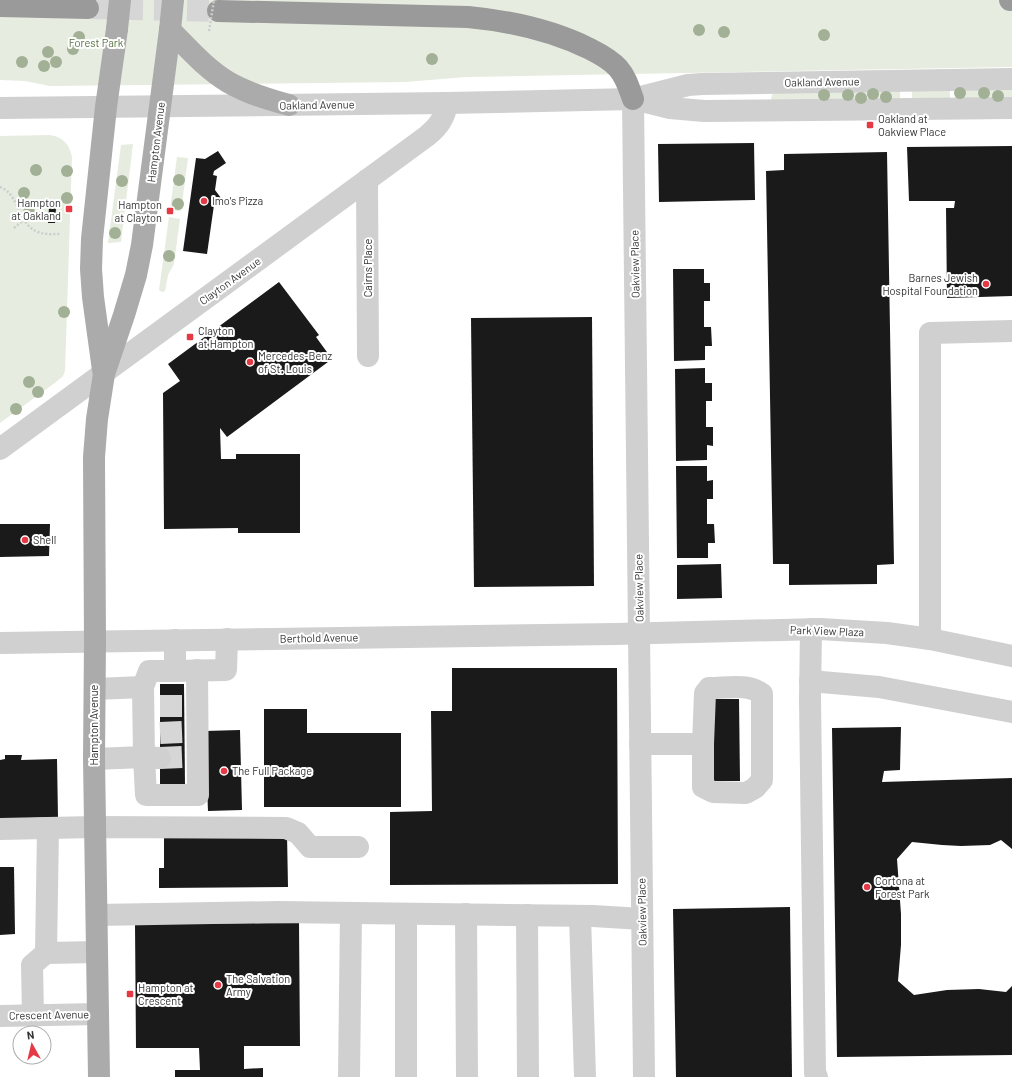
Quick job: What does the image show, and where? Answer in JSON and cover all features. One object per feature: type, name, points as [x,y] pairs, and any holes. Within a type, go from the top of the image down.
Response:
[{"type":"highway","points":[[216,5],[468,17],[522,25],[563,38],[599,54],[619,69],[633,99]]},
{"type":"highway","points":[[0,6],[88,8]]},
{"type":"main road","name":"Hampton Avenue","points":[[104,374],[96,320],[91,269],[92,239],[106,107],[120,0]]},
{"type":"main road","name":"Hampton Avenue","points":[[99,1077],[94,759],[94,457],[97,419],[104,374],[136,275],[142,245],[174,0]]},
{"type":"main road","points":[[170,30],[203,63],[227,81],[246,91],[288,105]]},
{"type":"street","name":"Oakland Avenue","points":[[0,108],[447,103],[633,99],[688,85],[702,84],[1012,79]]},
{"type":"street","name":"Oakland Avenue","points":[[633,99],[670,108],[704,112],[1012,108]]},
{"type":"street","name":"Oakview Place","points":[[633,99],[644,1077]]},
{"type":"street","name":"Clayton Avenue","points":[[0,449],[427,136],[436,128],[443,118],[447,103]]},
{"type":"street","name":"Cairns Place","points":[[367,180],[368,356]]},
{"type":"street","points":[[930,639],[930,334],[1012,331]]},
{"type":"street","name":"Park View Plaza","points":[[639,633],[811,629],[887,633],[930,639],[1012,656]]},
{"type":"street","points":[[811,629],[810,681],[817,1077]]},
{"type":"street","name":"Berthold Avenue","points":[[0,642],[639,633]]},
{"type":"street","points":[[197,670],[190,706],[191,757],[198,795],[146,796],[152,757],[149,671],[176,670],[197,670],[226,670],[226,639]]},
{"type":"street","points":[[175,640],[176,670]]},
{"type":"street","points":[[810,681],[879,687],[1012,712]]},
{"type":"street","points":[[745,687],[756,689],[762,694],[762,780],[755,788],[746,793],[713,792],[703,787],[703,744],[705,693],[709,688],[745,687]]},
{"type":"street","points":[[95,689],[149,700]]},
{"type":"street","points":[[640,744],[703,744]]},
{"type":"street","points":[[94,759],[152,757]]},
{"type":"street","points":[[0,829],[95,827],[286,828],[298,833],[310,847],[358,847]]},
{"type":"street","points":[[46,953],[48,828]]},
{"type":"street","points":[[97,915],[327,912],[580,916],[642,919]]},
{"type":"street","points":[[349,1077],[351,913]]},
{"type":"street","points":[[406,914],[406,1077]]},
{"type":"street","points":[[466,914],[467,1077]]},
{"type":"street","points":[[527,915],[528,1077]]},
{"type":"street","points":[[580,916],[585,1077]]},
{"type":"street","points":[[33,1016],[32,965],[46,953],[97,952]]},
{"type":"street","name":"Crescent Avenue","points":[[0,1016],[98,1014]]},
{"type":"path","points":[[209,31],[216,5]]},
{"type":"path","points":[[0,187],[12,197],[24,220],[32,228],[45,234],[60,234]]},
{"type":"path","points":[[14,228],[24,220]]},
{"type":"green space","name":"Forest Park","points":[[0,0],[1012,0],[1012,67],[466,77],[405,82],[50,86],[25,81],[0,80]]},
{"type":"green space","points":[[950,88],[950,99],[912,100],[912,89]]},
{"type":"green space","points":[[1012,88],[1012,98],[962,99],[962,89]]},
{"type":"green space","points":[[900,89],[900,100],[773,102],[771,99],[773,92]]},
{"type":"green space","points":[[50,135],[58,137],[65,142],[72,157],[65,371],[63,376],[56,382],[0,423],[0,136]]},
{"type":"green space","points":[[133,144],[121,242],[108,243],[121,145]]},
{"type":"green space","points":[[177,157],[188,158],[181,211],[170,210]]},
{"type":"green space","points":[[169,217],[180,219],[174,264],[168,275],[165,291],[162,292],[159,290]]},
{"type":"building","points":[[754,143],[755,200],[659,202],[658,144]]},
{"type":"building","points":[[1012,146],[1012,296],[947,298],[946,208],[954,208],[955,201],[909,201],[907,147]]},
{"type":"building","name":"Imo's Pizza","points":[[218,151],[226,163],[214,171],[213,175],[217,176],[215,190],[221,198],[214,205],[207,254],[183,251],[196,158],[205,159]]},
{"type":"building","points":[[887,152],[894,564],[877,565],[877,584],[789,585],[789,564],[773,564],[766,171],[784,170],[784,154]]},
{"type":"building","points":[[49,207],[56,208],[55,223],[48,223]]},
{"type":"building","points":[[673,269],[704,269],[704,283],[710,283],[710,301],[704,301],[704,327],[711,327],[712,346],[705,346],[705,360],[674,361]]},
{"type":"building","points":[[279,282],[319,335],[316,337],[332,359],[227,437],[220,428],[221,459],[236,459],[236,454],[300,454],[300,533],[238,533],[238,528],[164,529],[163,393],[180,381],[168,364]]},
{"type":"building","points":[[592,317],[594,586],[474,587],[471,318]]},
{"type":"building","points":[[705,368],[705,383],[712,383],[712,401],[706,401],[706,427],[713,427],[713,446],[707,445],[707,460],[676,461],[675,369]]},
{"type":"building","points":[[676,466],[707,466],[707,481],[713,480],[713,499],[707,499],[707,524],[714,524],[715,543],[708,543],[708,558],[677,558]]},
{"type":"building","name":"Shell","points":[[0,524],[50,524],[49,556],[0,557]]},
{"type":"building","points":[[721,564],[722,598],[677,599],[677,565]]},
{"type":"building","points":[[452,668],[617,668],[618,884],[390,885],[390,812],[432,811],[431,711],[452,711]]},
{"type":"building","points":[[160,684],[184,684],[185,785],[160,785]]},
{"type":"building","points":[[706,699],[739,699],[740,781],[707,781]]},
{"type":"building","points":[[264,709],[307,709],[307,733],[401,733],[401,807],[264,807]]},
{"type":"building","name":"Cortona at Forest Park","points":[[901,727],[900,770],[884,771],[882,782],[1012,778],[1012,849],[1001,840],[990,845],[961,846],[912,842],[897,859],[901,914],[901,945],[898,981],[914,995],[947,990],[979,989],[1006,992],[1012,986],[1012,1055],[837,1057],[832,728]]},
{"type":"building","name":"The Full Package","points":[[240,730],[242,810],[208,811],[205,731]]},
{"type":"building","points":[[5,755],[22,755],[21,760],[57,759],[58,817],[0,819],[0,760],[5,759]]},
{"type":"building","points":[[287,834],[288,887],[159,888],[159,868],[164,868],[164,835]]},
{"type":"building","points":[[0,867],[14,867],[15,934],[0,935]]},
{"type":"building","points":[[790,907],[792,1077],[676,1077],[673,909]]},
{"type":"building","name":"The Salvation Army","points":[[299,923],[300,1046],[244,1046],[244,1069],[263,1068],[263,1077],[175,1077],[175,1070],[200,1070],[199,1048],[136,1048],[135,924]]},
{"type":"tunnel","points":[[88,8],[218,11]]},
{"type":"tunnel","points":[[160,706],[184,706]]},
{"type":"tunnel","points":[[160,733],[184,732]]},
{"type":"tunnel","points":[[160,758],[184,757]]},
{"type":"place","name":"Oakland at Oakview Place","points":[[870,125]]},
{"type":"place","name":"Imo's Pizza","points":[[204,201]]},
{"type":"place","name":"Hampton at Oakland","points":[[69,209]]},
{"type":"place","name":"Hampton at Clayton","points":[[170,211]]},
{"type":"place","name":"Barnes Jewish Hospital Foundation","points":[[986,284]]},
{"type":"place","name":"Clayton at Hampton","points":[[190,337]]},
{"type":"place","name":"Mercedes-Benz of St. Louis","points":[[250,362]]},
{"type":"place","name":"Shell","points":[[25,540]]},
{"type":"place","name":"The Full Package","points":[[224,771]]},
{"type":"place","name":"Cortona at Forest Park","points":[[867,887]]},
{"type":"place","name":"The Salvation Army","points":[[218,985]]},
{"type":"place","name":"Hampton at Crescent","points":[[130,994]]}]
